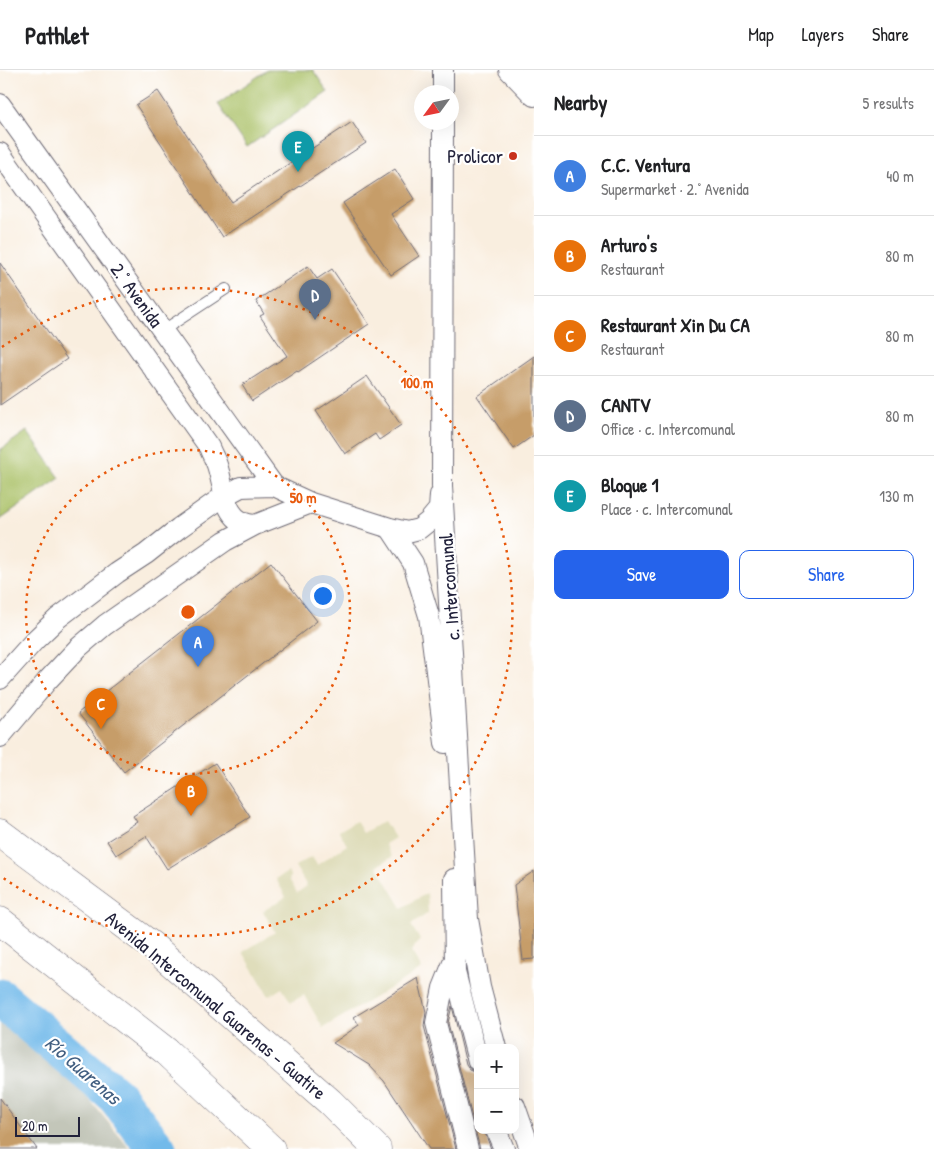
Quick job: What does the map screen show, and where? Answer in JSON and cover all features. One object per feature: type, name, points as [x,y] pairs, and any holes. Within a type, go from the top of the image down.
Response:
[{"type":"main road","name":"Avenida Intercomunal Guarenas - Guatire","points":[[0,833],[151,945],[330,1102],[377,1149]]},
{"type":"main road","points":[[0,922],[167,1052],[271,1149]]},
{"type":"street","points":[[443,70],[443,85]]},
{"type":"street","points":[[509,70],[534,96]]},
{"type":"street","points":[[531,70],[534,74]]},
{"type":"street","name":"2.° Avenida","points":[[3,113],[274,486]]},
{"type":"street","name":"c. Intercomunal","points":[[443,130],[442,486],[468,919],[480,987],[495,1044]]},
{"type":"street","points":[[0,153],[209,447],[217,465],[224,496],[230,510],[245,524],[255,524]]},
{"type":"street","name":"2.° Avenida","points":[[0,679],[35,640],[58,618],[224,496],[241,487],[274,486],[311,504],[407,532],[419,529],[439,509],[442,486]]},
{"type":"street","points":[[0,737],[47,681],[78,648],[105,625],[205,555],[255,524],[311,504]]},
{"type":"street","name":"c. Intercomunal","points":[[390,528],[413,563],[429,616],[444,728],[454,884],[455,972],[474,1046]]},
{"type":"street","points":[[468,919],[462,942],[443,988],[436,1022],[468,1149]]},
{"type":"street","points":[[519,1117],[530,1149]]},
{"type":"street","points":[[498,1134],[504,1149]]},
{"type":"lane","points":[[162,331],[226,289]]},
{"type":"shaded area","points":[[356,821],[363,833],[384,821],[395,838],[385,844],[392,857],[377,866],[402,908],[427,893],[428,913],[411,925],[420,940],[411,951],[422,969],[323,1028],[304,995],[291,1002],[282,988],[269,996],[243,952],[275,932],[263,911],[286,897],[276,879],[288,872],[291,877],[289,879],[297,893],[307,886],[295,866],[312,857],[317,865],[347,845],[339,831]]},
{"type":"shaded area","points":[[0,1020],[9,1025],[80,1088],[130,1149],[0,1149]]},
{"type":"green space","points":[[267,70],[313,70],[328,92],[247,147],[218,104]]},
{"type":"green space","points":[[27,431],[60,478],[0,520],[0,450]]},
{"type":"building","points":[[158,91],[231,202],[352,122],[366,143],[222,237],[136,105]]},
{"type":"building","points":[[395,169],[414,199],[391,214],[419,256],[391,275],[343,203]]},
{"type":"building","points":[[0,263],[67,359],[0,405]]},
{"type":"building","points":[[308,266],[317,279],[332,269],[369,324],[252,401],[242,385],[287,356],[260,316],[264,314],[256,301]]},
{"type":"building","points":[[534,356],[534,435],[514,449],[477,396]]},
{"type":"building","points":[[367,376],[401,425],[379,440],[375,434],[345,454],[316,411]]},
{"type":"building","points":[[271,562],[317,621],[124,772],[78,713]]},
{"type":"building","points":[[215,763],[250,817],[167,869],[146,836],[116,855],[107,841],[137,822],[133,816]]},
{"type":"building","points":[[534,871],[534,959],[523,960],[514,885]]},
{"type":"building","points":[[418,978],[426,1012],[424,1026],[456,1149],[429,1149],[384,1081],[369,1065],[333,1043],[359,1025],[354,1017]]},
{"type":"building","points":[[452,1006],[466,1064],[470,1070],[474,1072],[474,1125],[448,1023]]},
{"type":"building","points":[[0,1098],[37,1149],[0,1149]]},
{"type":"building","points":[[476,1134],[485,1134],[491,1149],[480,1149]]},
{"type":"waterway","name":"Río Guarenas","points":[[0,998],[116,1096],[157,1149]]},
{"type":"place","name":"Prolicor","points":[[513,156]]},
{"type":"place","name":"Bloque 1","points":[[298,172]]},
{"type":"place","name":"CANTV","points":[[315,320]]},
{"type":"place","name":"C.C. Ventura","points":[[198,667]]},
{"type":"place","name":"Restaurant Xin Du CA","points":[[101,729]]},
{"type":"place","name":"Arturo's","points":[[191,816]]}]
